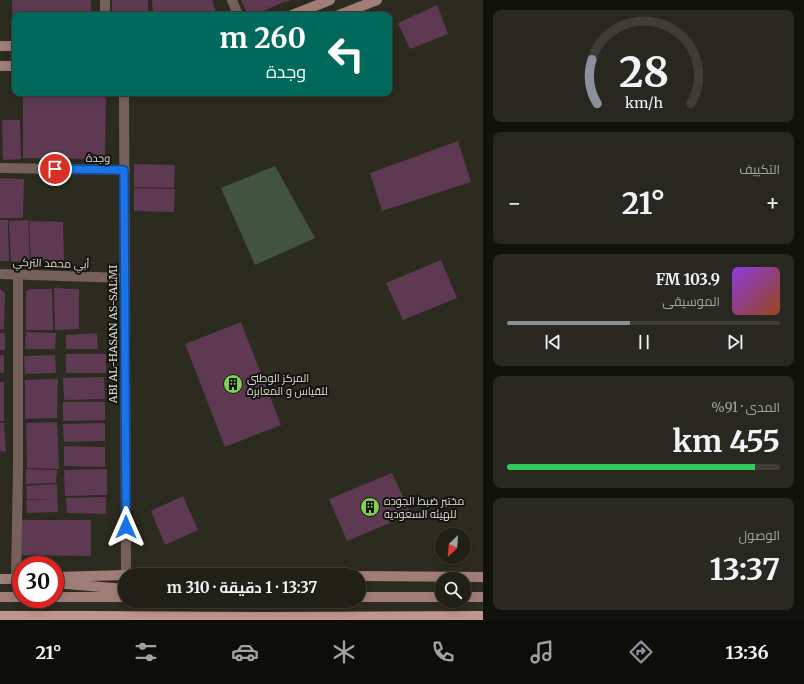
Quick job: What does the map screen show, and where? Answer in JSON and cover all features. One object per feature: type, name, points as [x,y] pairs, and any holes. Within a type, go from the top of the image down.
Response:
[{"type":"main road","points":[[300,12],[330,0]]},
{"type":"main road","points":[[347,12],[377,0]]},
{"type":"main road","points":[[0,46],[12,46]]},
{"type":"main road","points":[[0,66],[12,66]]},
{"type":"main road","points":[[64,577],[118,575]]},
{"type":"main road","points":[[366,576],[483,578]]},
{"type":"main road","points":[[0,579],[12,579]]},
{"type":"main road","points":[[64,584],[118,588]]},
{"type":"main road","points":[[0,597],[12,597]]},
{"type":"main road","points":[[64,597],[118,597]]},
{"type":"main road","points":[[366,597],[435,597]]},
{"type":"main road","points":[[471,597],[483,597]]},
{"type":"main road","points":[[0,616],[483,616]]},
{"type":"street","points":[[105,0],[105,12]]},
{"type":"street","points":[[232,0],[237,12]]},
{"type":"street","name":"ABI AL-HASAN AS-SALMI","points":[[124,96],[126,568]]},
{"type":"street","name":"وجدة","points":[[0,168],[124,170]]},
{"type":"street","name":"أبي محمد التركي","points":[[0,274],[125,278]]},
{"type":"street","points":[[18,275],[19,556]]},
{"type":"green space","points":[[275,166],[315,238],[255,265],[221,188]]},
{"type":"building","points":[[12,0],[91,0],[91,12],[12,12]]},
{"type":"building","points":[[112,0],[148,0],[148,12],[112,12]]},
{"type":"building","points":[[152,0],[212,0],[216,12],[153,12]]},
{"type":"building","points":[[241,0],[291,0],[261,12],[247,12]]},
{"type":"building","points":[[437,5],[448,34],[410,49],[398,23]]},
{"type":"building","points":[[23,96],[106,96],[105,156],[101,159],[23,158]]},
{"type":"building","points":[[2,120],[20,120],[21,159],[3,160]]},
{"type":"building","points":[[458,141],[471,182],[382,211],[370,173]]},
{"type":"building","points":[[134,164],[175,165],[174,188],[134,187]]},
{"type":"building","points":[[0,178],[24,179],[23,218],[0,218]]},
{"type":"building","points":[[134,188],[175,189],[174,212],[134,211]]},
{"type":"building","points":[[0,220],[8,220],[9,261],[0,261]]},
{"type":"building","points":[[28,220],[30,261],[11,262],[9,221]]},
{"type":"building","points":[[29,221],[63,222],[64,262],[31,261]]},
{"type":"building","points":[[441,260],[457,298],[403,320],[386,283]]},
{"type":"building","points":[[54,288],[79,289],[79,329],[55,330]]},
{"type":"building","points":[[0,289],[5,293],[4,329],[0,329]]},
{"type":"building","points":[[30,289],[52,289],[53,330],[26,330],[26,292]]},
{"type":"building","name":"المركز الوطني للقياس و المعابرة","points":[[241,322],[281,425],[225,447],[185,344]]},
{"type":"building","points":[[26,332],[56,333],[55,349],[25,349]]},
{"type":"building","points":[[0,333],[5,333],[5,350],[0,350]]},
{"type":"building","points":[[97,333],[98,349],[66,349],[66,335]]},
{"type":"building","points":[[66,354],[106,354],[106,373],[66,373]]},
{"type":"building","points":[[0,355],[4,355],[4,373],[0,373]]},
{"type":"building","points":[[55,355],[56,373],[25,374],[24,356]]},
{"type":"building","points":[[104,377],[105,399],[64,400],[63,378]]},
{"type":"building","points":[[58,379],[57,418],[25,419],[25,380]]},
{"type":"building","points":[[0,382],[4,382],[4,421],[0,421]]},
{"type":"building","points":[[63,402],[105,402],[105,420],[63,421]]},
{"type":"building","points":[[57,422],[59,469],[27,468],[26,423]]},
{"type":"building","points":[[0,423],[4,423],[6,452],[0,451]]},
{"type":"building","points":[[105,423],[105,441],[64,442],[63,424]]},
{"type":"building","points":[[64,446],[105,447],[105,467],[64,466]]},
{"type":"building","points":[[26,469],[57,470],[56,483],[26,484]]},
{"type":"building","points":[[107,469],[107,495],[65,496],[64,470]]},
{"type":"building","name":"مختبر ضبط الجوده للهيئه السعوديه","points":[[392,473],[411,514],[347,541],[329,499]]},
{"type":"building","points":[[57,484],[58,512],[27,513],[26,500],[52,499],[27,499],[26,486]]},
{"type":"building","points":[[183,496],[198,530],[165,545],[151,511]]},
{"type":"building","points":[[106,497],[106,514],[67,513],[66,498]]},
{"type":"building","points":[[19,520],[91,520],[91,556],[19,555]]},
{"type":"place","name":"المركز الوطني للقياس و المعابرة","points":[[233,384]]},
{"type":"place","name":"مختبر ضبط الجوده للهيئه السعوديه","points":[[370,507]]},
{"type":"route","points":[[55,169],[124,170],[126,527]]}]
